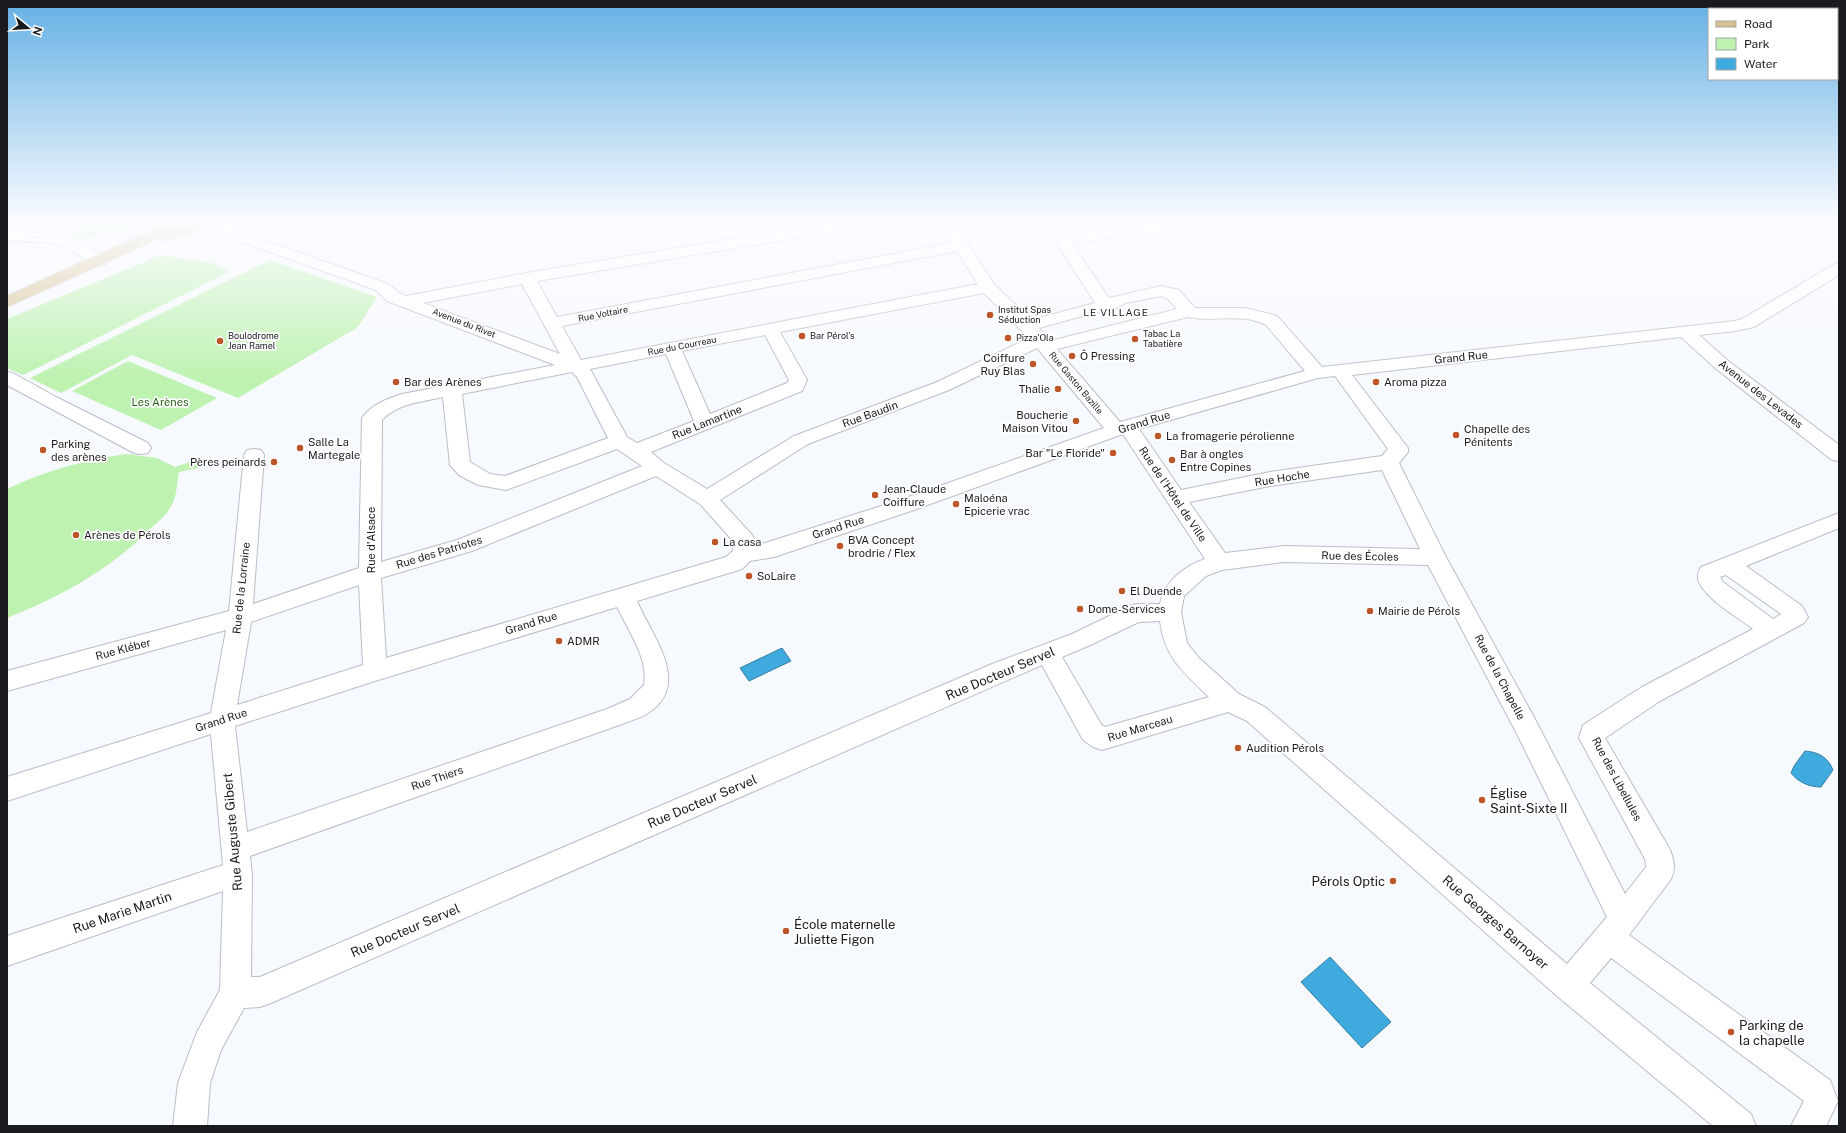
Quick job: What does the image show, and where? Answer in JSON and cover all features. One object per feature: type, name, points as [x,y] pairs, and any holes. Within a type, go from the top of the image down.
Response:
[{"type":"main road","points":[[7,302],[66,276]]},
{"type":"street","name":"Avenue du Rivet","points":[[351,276],[382,287],[393,297],[575,366]]},
{"type":"street","points":[[406,301],[538,276]]},
{"type":"street","name":"Rue Voltaire","points":[[552,323],[802,276]]},
{"type":"street","name":"Rue Gaston Bazille","points":[[981,276],[988,287],[1038,338],[1121,428]]},
{"type":"street","points":[[1086,276],[1106,306]]},
{"type":"street","name":"Grand Rue","points":[[7,789],[375,671],[623,595],[734,563],[744,554],[766,551],[904,506],[1121,428],[1317,374],[1339,370],[1685,332],[1748,323],[1826,276]]},
{"type":"street","points":[[527,278],[575,366],[585,374],[619,442],[636,451],[656,468],[707,499],[731,524],[744,541],[744,554]]},
{"type":"street","name":"Rue du Courreau","points":[[378,410],[392,404],[452,390],[988,287]]},
{"type":"street","points":[[1038,338],[1088,309],[1106,306],[1121,299],[1161,291],[1172,294],[1188,311]]},
{"type":"street","points":[[1038,338],[1188,311],[1200,314],[1245,313],[1262,316],[1272,321],[1317,374]]},
{"type":"street","name":"Rue Lamartine","points":[[636,451],[704,422],[795,387],[798,380],[770,329]]},
{"type":"street","name":"Avenue des Levades","points":[[1685,332],[1721,364],[1839,455]]},
{"type":"street","name":"Rue Baudin","points":[[707,499],[752,469],[801,440],[944,386],[1038,338]]},
{"type":"street","points":[[672,348],[704,422]]},
{"type":"street","points":[[1339,370],[1398,448],[1398,452],[1388,462]]},
{"type":"street","points":[[7,377],[49,401],[141,448]]},
{"type":"street","points":[[452,390],[460,464],[466,470],[485,480],[506,484],[619,442]]},
{"type":"street","name":"Rue d'Alsace","points":[[375,671],[370,573],[372,418],[378,410]]},
{"type":"street","name":"Rue de l'Hôtel de Ville","points":[[1121,428],[1176,498],[1219,562]]},
{"type":"street","name":"Rue de la Lorraine","points":[[222,720],[240,617],[254,455]]},
{"type":"street","name":"Rue Hoche","points":[[1176,498],[1270,479],[1388,462]]},
{"type":"street","name":"Rue de la Chapelle","points":[[1388,462],[1435,557],[1496,670],[1616,929]]},
{"type":"street","name":"Rue des Patriotes","points":[[240,617],[370,573],[464,546],[656,468]]},
{"type":"street","name":"Rue des Libellules","points":[[1616,929],[1661,870],[1659,857],[1592,738],[1592,733],[1651,694],[1796,617],[1794,612],[1728,565],[1839,520]]},
{"type":"street","name":"Rue des Écoles","points":[[1170,612],[1173,593],[1198,570],[1219,562],[1284,554],[1435,557]]},
{"type":"street","name":"Rue Thiers","points":[[236,862],[616,716],[638,706],[650,696],[658,684],[657,667],[628,610],[623,595]]},
{"type":"street","name":"Rue Georges Barnoyer","points":[[1170,612],[1173,636],[1190,651],[1191,665],[1230,701],[1256,714],[1568,985],[1739,1126]]},
{"type":"street","name":"Rue Docteur Servel","points":[[234,993],[260,992],[1048,653],[1136,613],[1170,612]]},
{"type":"street","name":"Rue Kléber","points":[[7,681],[240,617]]},
{"type":"street","name":"Rue Marceau","points":[[1048,653],[1092,732],[1102,739],[1230,701]]},
{"type":"street","name":"Rue Auguste Gibert","points":[[222,720],[236,862],[234,993]]},
{"type":"street","name":"Rue Marie Martin","points":[[7,951],[218,879],[236,862]]},
{"type":"street","points":[[1568,985],[1616,929],[1818,1092],[1815,1114]]},
{"type":"street","points":[[190,1126],[194,1083],[208,1043],[234,993]]},
{"type":"green space","points":[[111,276],[221,276],[23,375],[7,368],[7,319]]},
{"type":"green space","name":"Boulodrome Jean Ramel","points":[[238,276],[316,276],[377,297],[358,327],[238,398],[132,355],[61,393],[30,378]]},
{"type":"green space","name":"Les Arènes","points":[[128,361],[217,398],[161,430],[72,391]]},
{"type":"green space","name":"Arènes de Pérols","points":[[126,454],[157,458],[175,467],[198,459],[203,467],[179,472],[175,495],[168,511],[158,522],[117,558],[83,581],[65,591],[7,618],[7,489],[65,467],[95,459]]},
{"type":"water","points":[[782,648],[791,661],[749,681],[740,668]]},
{"type":"water","points":[[1805,751],[1822,756],[1831,765],[1833,770],[1821,787],[1804,783],[1791,773],[1794,766]]},
{"type":"water","points":[[1330,957],[1391,1022],[1362,1048],[1301,982]]},
{"type":"place","name":"Institut Spas Séduction","points":[[990,315]]},
{"type":"place","name":"Bar Pérol's","points":[[802,336]]},
{"type":"place","name":"Pizza'Ola","points":[[1008,338]]},
{"type":"place","name":"Tabac La Tabatière","points":[[1135,339]]},
{"type":"place","name":"Boulodrome Jean Ramel","points":[[220,341]]},
{"type":"place","name":"Ô Pressing","points":[[1072,356]]},
{"type":"place","name":"Coiffure Ruy Blas","points":[[1033,364]]},
{"type":"place","name":"Bar des Arènes","points":[[396,382]]},
{"type":"place","name":"Aroma pizza","points":[[1376,382]]},
{"type":"place","name":"Thalie","points":[[1058,389]]},
{"type":"place","name":"Boucherie Maison Vitou","points":[[1076,421]]},
{"type":"place","name":"Chapelle des Pénitents","points":[[1456,435]]},
{"type":"place","name":"La fromagerie pérolienne","points":[[1158,436]]},
{"type":"place","name":"Salle La Martegale","points":[[300,448]]},
{"type":"place","name":"Parking des arènes","points":[[43,450]]},
{"type":"place","name":"Bar \"Le Floride\"","points":[[1113,453]]},
{"type":"place","name":"Bar à ongles Entre Copines","points":[[1172,460]]},
{"type":"place","name":"Pères peinards","points":[[274,462]]},
{"type":"place","name":"Jean-Claude Coiffure","points":[[875,495]]},
{"type":"place","name":"Maloéna Epicerie vrac","points":[[956,504]]},
{"type":"place","name":"Arènes de Pérols","points":[[76,535]]},
{"type":"place","name":"La casa","points":[[715,542]]},
{"type":"place","name":"BVA Concept brodrie / Flex","points":[[840,546]]},
{"type":"place","name":"SoLaire","points":[[749,576]]},
{"type":"place","name":"El Duende","points":[[1122,591]]},
{"type":"place","name":"Dome-Services","points":[[1080,609]]},
{"type":"place","name":"Mairie de Pérols","points":[[1370,611]]},
{"type":"place","name":"ADMR","points":[[559,641]]},
{"type":"place","name":"Audition Pérols","points":[[1238,748]]},
{"type":"place","name":"Église Saint-Sixte II","points":[[1482,800]]},
{"type":"place","name":"Pérols Optic","points":[[1393,881]]},
{"type":"place","name":"École maternelle Juliette Figon","points":[[786,931]]},
{"type":"place","name":"Parking de la chapelle","points":[[1731,1032]]},
{"type":"district","name":"LE VILLAGE","points":[[1116,312]]}]
